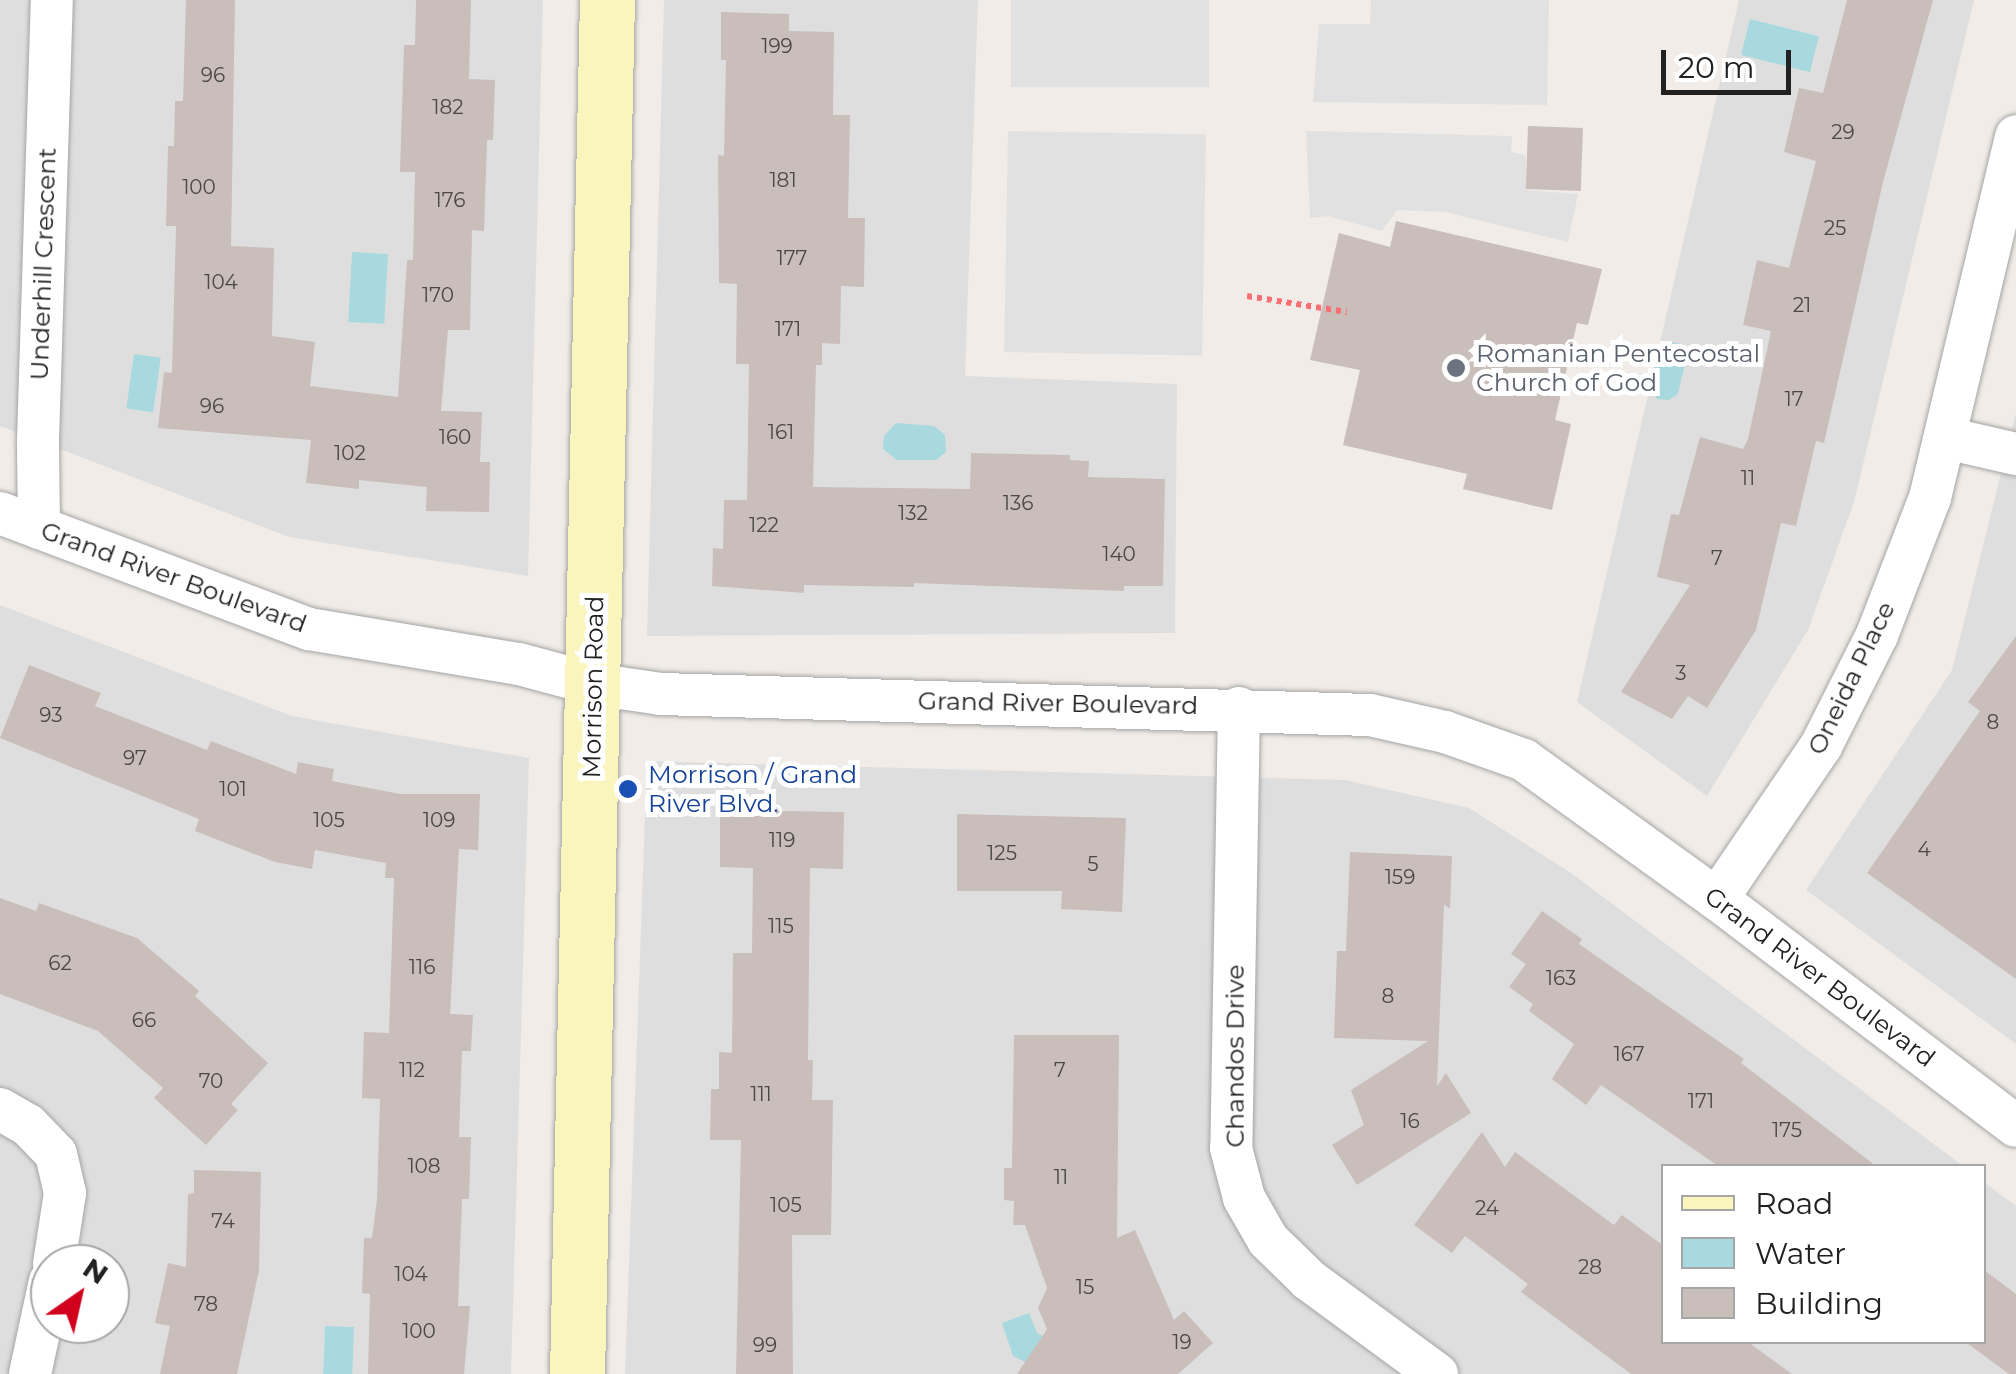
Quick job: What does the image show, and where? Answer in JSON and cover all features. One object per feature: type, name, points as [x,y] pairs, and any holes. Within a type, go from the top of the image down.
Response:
[{"type":"street","name":"Underhill Crescent","points":[[20,520],[38,440],[52,0]]},
{"type":"street","name":"Morrison Road","points":[[577,1374],[607,0]]},
{"type":"street","name":"Oneida Place","points":[[1717,899],[1820,746],[1877,635],[1930,498],[2016,136]]},
{"type":"street","points":[[1946,438],[2016,454]]},
{"type":"street","name":"Grand River Boulevard","points":[[20,520],[309,629],[519,664],[593,684],[662,694],[1239,708],[1370,715],[1446,732],[1524,760],[1717,899],[2016,1126]]},
{"type":"street","name":"Chandos Drive","points":[[1239,708],[1231,1148],[1244,1198],[1268,1240],[1309,1280],[1437,1374]]},
{"type":"street","points":[[0,1110],[28,1125],[56,1154],[66,1193],[57,1244]]},
{"type":"street","points":[[30,1374],[36,1344]]},
{"type":"path","points":[[1247,296],[1348,312]]},
{"type":"shaded area","points":[[0,0],[543,0],[528,576],[289,537],[0,426]]},
{"type":"shaded area","points":[[664,0],[978,0],[965,376],[1177,384],[1175,633],[647,636]]},
{"type":"shaded area","points":[[1011,0],[1209,0],[1209,87],[1011,87]]},
{"type":"shaded area","points":[[1371,0],[1549,0],[1547,105],[1313,102],[1319,24],[1370,24]]},
{"type":"shaded area","points":[[1739,0],[1974,0],[1854,502],[1808,630],[1707,796],[1577,702]]},
{"type":"shaded area","points":[[1008,131],[1206,134],[1202,355],[1004,352]]},
{"type":"shaded area","points":[[1306,131],[1512,136],[1511,152],[1526,155],[1526,190],[1578,194],[1568,242],[1445,212],[1397,210],[1382,231],[1328,216],[1310,218]]},
{"type":"shaded area","points":[[2016,413],[2016,1044],[1806,890],[1952,670]]},
{"type":"shaded area","points":[[0,605],[292,716],[529,758],[511,1374],[0,1374]]},
{"type":"shaded area","points":[[647,761],[1345,780],[1469,808],[1571,873],[1960,1164],[1661,1164],[1661,1344],[1986,1344],[1986,1184],[2016,1206],[2016,1374],[625,1374]]},
{"type":"water","points":[[1750,19],[1819,36],[1810,72],[1741,55]]},
{"type":"water","points":[[352,252],[388,254],[384,324],[348,322]]},
{"type":"water","points":[[1668,342],[1681,344],[1687,355],[1678,394],[1669,400],[1657,399],[1649,388],[1659,347]]},
{"type":"water","points":[[134,354],[161,358],[153,412],[126,408]]},
{"type":"water","points":[[896,423],[934,426],[945,435],[946,452],[936,460],[897,460],[883,449],[884,436]]},
{"type":"water","points":[[1029,1313],[1037,1333],[1071,1351],[1049,1374],[1013,1356],[1002,1323]]},
{"type":"water","points":[[325,1326],[354,1327],[352,1374],[323,1374]]},
{"type":"building","points":[[186,0],[235,0],[231,246],[274,248],[272,336],[315,342],[310,386],[398,397],[407,260],[413,260],[415,172],[400,172],[404,45],[415,45],[416,0],[471,0],[469,79],[495,80],[493,140],[487,140],[484,231],[472,230],[470,330],[448,330],[441,411],[482,412],[480,462],[490,462],[489,512],[426,511],[427,487],[359,480],[359,489],[306,483],[311,440],[158,428],[164,372],[172,373],[176,226],[166,226],[168,146],[174,146],[175,101],[183,101]]},
{"type":"building","points":[[1847,0],[1933,0],[1883,182],[1824,443],[1816,441],[1796,526],[1781,523],[1756,630],[1707,708],[1688,696],[1672,719],[1621,692],[1690,585],[1657,577],[1671,514],[1679,515],[1700,437],[1743,449],[1748,439],[1771,331],[1743,325],[1757,260],[1789,268],[1816,161],[1784,152],[1799,88],[1823,93]]},
{"type":"building","points":[[721,12],[789,14],[789,31],[834,32],[833,115],[850,115],[848,218],[865,218],[864,287],[841,286],[840,344],[822,343],[822,365],[816,365],[813,487],[970,489],[971,453],[1070,455],[1070,460],[1089,461],[1088,477],[1165,479],[1163,586],[1124,586],[1124,591],[914,583],[914,587],[804,585],[804,593],[712,586],[713,548],[723,549],[724,500],[747,500],[749,364],[736,364],[737,284],[719,283],[718,155],[724,156],[726,60],[721,60]]},
{"type":"building","points":[[1528,126],[1583,128],[1581,191],[1526,189]]},
{"type":"building","name":"Romanian Pentecostal Church of God","points":[[1396,221],[1602,269],[1588,325],[1577,323],[1555,420],[1571,424],[1552,510],[1463,489],[1467,474],[1343,445],[1360,370],[1310,360],[1339,233],[1390,247]]},
{"type":"building","points":[[2016,636],[2016,979],[1867,873],[1980,711],[1968,702]]},
{"type":"building","points":[[29,665],[101,693],[95,706],[207,750],[211,741],[296,774],[298,762],[334,769],[332,781],[400,794],[480,794],[478,850],[459,849],[450,1014],[473,1015],[471,1051],[462,1051],[459,1137],[471,1137],[469,1199],[462,1199],[458,1306],[470,1306],[464,1374],[368,1374],[370,1294],[362,1293],[364,1238],[372,1238],[377,1200],[380,1099],[362,1098],[364,1032],[389,1033],[394,878],[385,878],[386,863],[315,850],[312,869],[275,862],[195,831],[199,819],[0,738]]},
{"type":"building","points":[[720,810],[844,812],[843,869],[810,868],[808,1060],[813,1060],[812,1100],[833,1100],[831,1235],[792,1235],[793,1374],[736,1374],[741,1140],[710,1140],[711,1089],[719,1089],[719,1052],[732,1053],[733,953],[752,953],[753,868],[720,867]]},
{"type":"building","points":[[957,814],[1126,818],[1122,912],[1061,909],[1062,891],[957,891]]},
{"type":"building","points":[[1350,852],[1452,856],[1450,909],[1444,904],[1437,1086],[1446,1073],[1471,1113],[1357,1185],[1332,1145],[1364,1125],[1351,1090],[1428,1041],[1334,1038],[1337,951],[1346,951]]},
{"type":"building","points":[[0,898],[36,911],[39,903],[137,938],[199,991],[195,996],[268,1063],[231,1104],[238,1110],[206,1145],[154,1098],[163,1088],[98,1031],[0,994]]},
{"type":"building","points":[[1542,911],[1582,939],[1579,944],[1744,1059],[1741,1063],[1873,1164],[1715,1164],[1601,1085],[1586,1105],[1552,1079],[1574,1044],[1529,1011],[1533,1004],[1509,987],[1526,964],[1511,954]]},
{"type":"building","points":[[1014,1035],[1119,1035],[1117,1238],[1135,1230],[1174,1320],[1184,1311],[1213,1343],[1178,1374],[1017,1374],[1047,1329],[1038,1308],[1047,1288],[1025,1225],[1013,1225],[1014,1201],[1004,1200],[1004,1168],[1012,1168]]},
{"type":"building","points":[[1482,1132],[1505,1167],[1515,1152],[1614,1225],[1622,1215],[1661,1244],[1661,1344],[1751,1344],[1792,1374],[1631,1374],[1521,1292],[1528,1284],[1465,1236],[1452,1253],[1414,1225]]},
{"type":"building","points":[[194,1170],[261,1172],[259,1270],[237,1374],[160,1374],[170,1326],[155,1323],[168,1263],[186,1267],[188,1194],[194,1193]]},
{"type":"building","points":[[1986,1272],[2016,1294],[2016,1374],[2009,1374],[1968,1344],[1986,1344]]},
{"type":"place","name":"Romanian Pentecostal Church of God","points":[[1456,368]]},
{"type":"place","name":"Morrison / Grand River Blvd.","points":[[628,789]]}]
